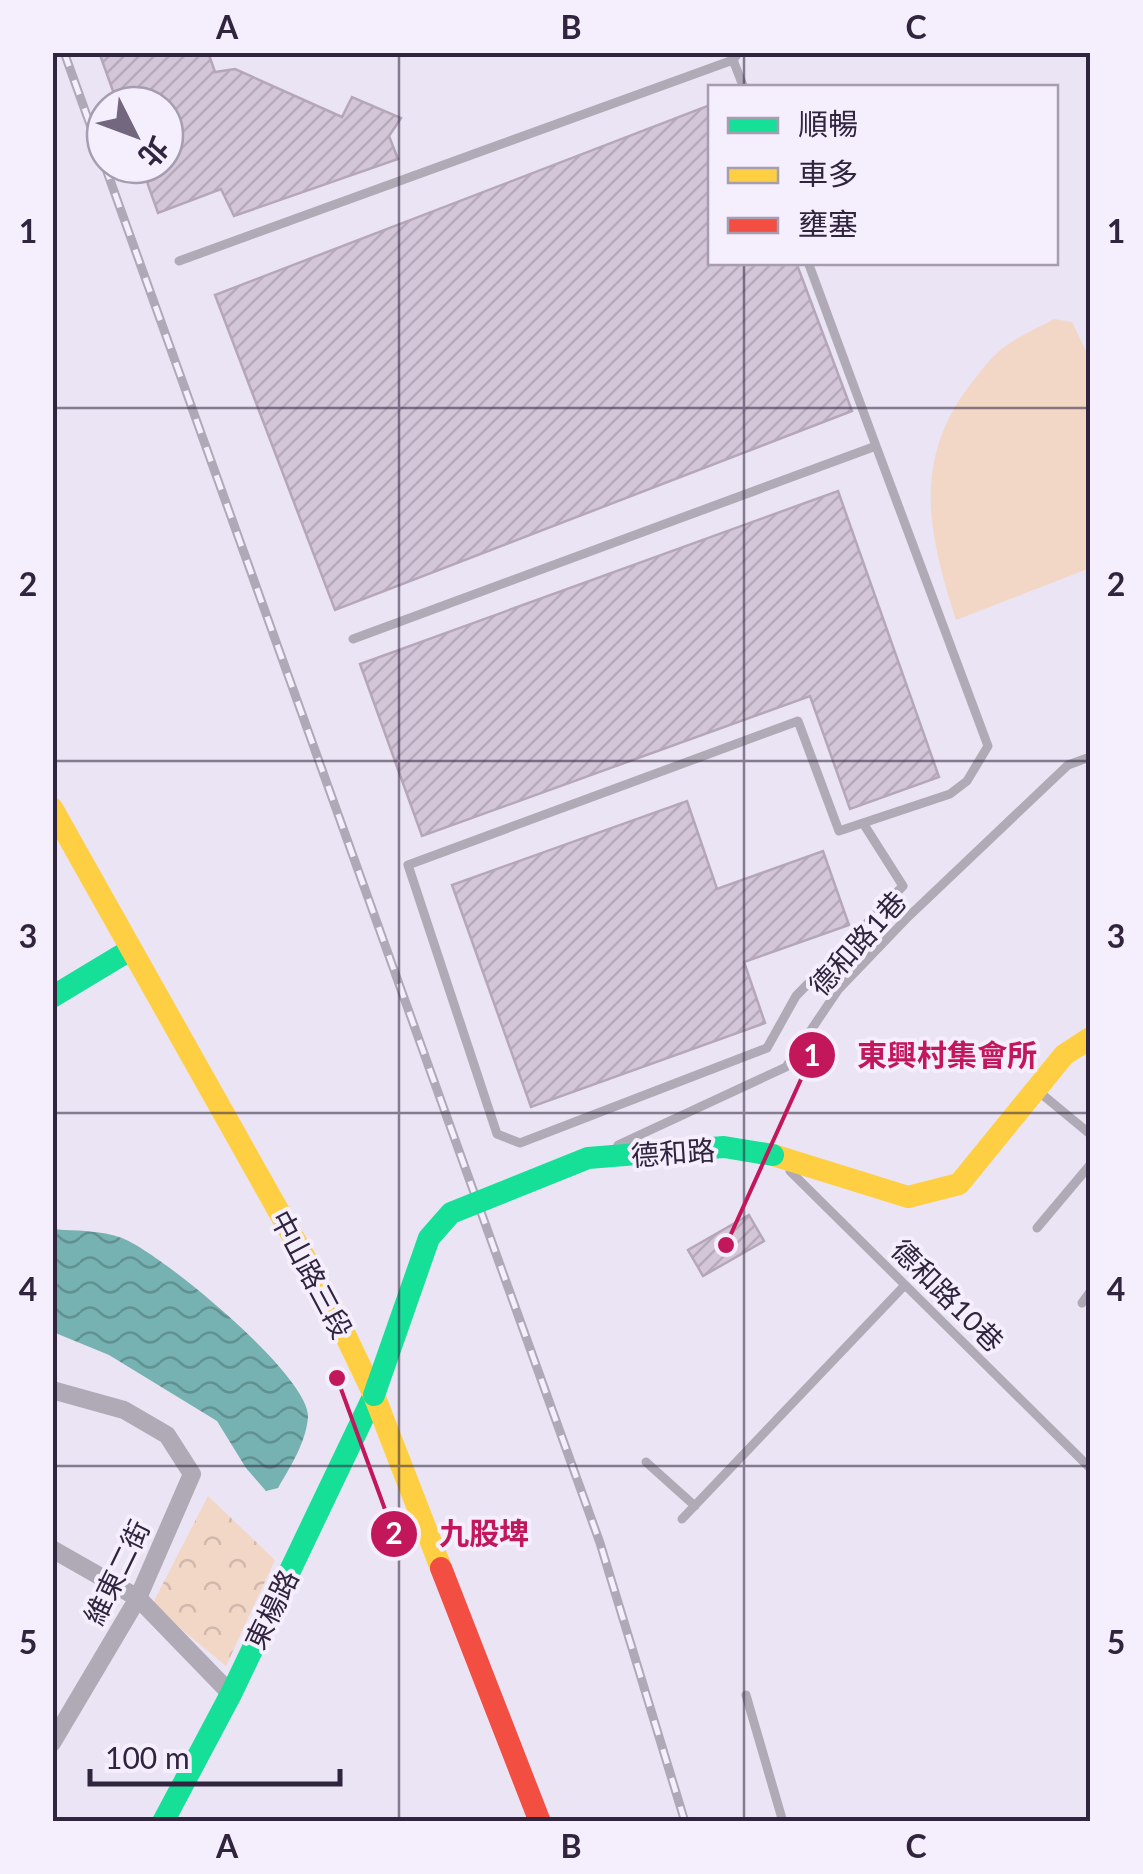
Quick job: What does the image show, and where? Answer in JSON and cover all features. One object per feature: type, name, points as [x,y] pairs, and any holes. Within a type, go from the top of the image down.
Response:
[{"type":"street","name":"中山路三段","points":[[52,808],[328,1299],[374,1395],[540,1822]]},
{"type":"street","points":[[52,998],[130,950]]},
{"type":"street","name":"德和路","points":[[374,1395],[429,1238],[451,1214],[588,1158],[724,1147],[773,1155],[908,1197],[959,1184],[1064,1054],[1090,1038]]},
{"type":"street","name":"維東二街","points":[[52,1390],[124,1410],[166,1435],[192,1474],[138,1598],[52,1743]]},
{"type":"street","name":"東楊路","points":[[163,1822],[231,1694],[374,1395]]},
{"type":"street","points":[[52,1549],[138,1598],[231,1694]]},
{"type":"lane","points":[[179,261],[736,56],[743,85]]},
{"type":"lane","points":[[809,265],[988,746],[968,781],[950,794],[862,823],[838,831],[798,721],[408,865],[497,1134],[520,1143],[767,1048],[796,996],[904,886],[862,823]]},
{"type":"lane","points":[[353,639],[876,446]]},
{"type":"lane","name":"德和路1巷","points":[[588,1158],[786,1068],[838,990],[908,918],[1068,765],[1090,757]]},
{"type":"lane","points":[[1036,1089],[1090,1134]]},
{"type":"lane","name":"德和路10巷","points":[[773,1155],[1090,1468]]},
{"type":"lane","points":[[1037,1228],[1090,1165]]},
{"type":"lane","points":[[682,1519],[905,1285]]},
{"type":"lane","points":[[1082,1303],[1090,1292]]},
{"type":"lane","points":[[646,1462],[695,1506]]},
{"type":"lane","points":[[746,1695],[783,1822]]},
{"type":"green space","points":[[1054,319],[1072,322],[1090,359],[1090,568],[956,620],[933,529],[933,471],[939,442],[951,414],[991,359],[1012,341]]},
{"type":"green space","points":[[208,1496],[275,1560],[226,1666],[152,1605]]},
{"type":"water","points":[[53,1229],[106,1234],[141,1248],[199,1290],[285,1374],[302,1398],[308,1417],[301,1445],[278,1488],[266,1491],[246,1468],[217,1421],[109,1355],[53,1332]]},
{"type":"building","points":[[99,52],[208,52],[215,72],[235,69],[342,117],[352,97],[401,118],[389,136],[398,159],[234,216],[221,189],[158,213],[148,185],[185,185],[185,85],[111,85]]},
{"type":"building","points":[[708,106],[708,265],[797,265],[852,411],[335,610],[215,295]]},
{"type":"building","points":[[838,491],[939,777],[850,809],[810,696],[422,836],[360,664]]},
{"type":"building","points":[[687,801],[717,889],[823,851],[849,925],[744,962],[765,1023],[531,1107],[452,885]]},
{"type":"building","points":[[749,1215],[764,1241],[703,1276],[688,1250]]},
{"type":"railway","points":[[64,52],[600,1543],[685,1822]]},
{"type":"traffic: fast","points":[[52,997],[130,950]]},
{"type":"traffic: fast","points":[[374,1395],[429,1238],[451,1213],[588,1158],[724,1147],[773,1155]]},
{"type":"traffic: fast","points":[[163,1822],[231,1694],[374,1395]]},
{"type":"traffic: slow","points":[[52,808],[328,1299],[374,1395],[441,1568]]},
{"type":"traffic: slow","points":[[773,1155],[908,1197],[959,1184],[1064,1055],[1090,1038]]},
{"type":"traffic: jam","points":[[441,1568],[540,1822]]},
{"type":"place","name":"東興村集會所","points":[[726,1245]]},
{"type":"place","name":"九股埤","points":[[337,1378]]}]
